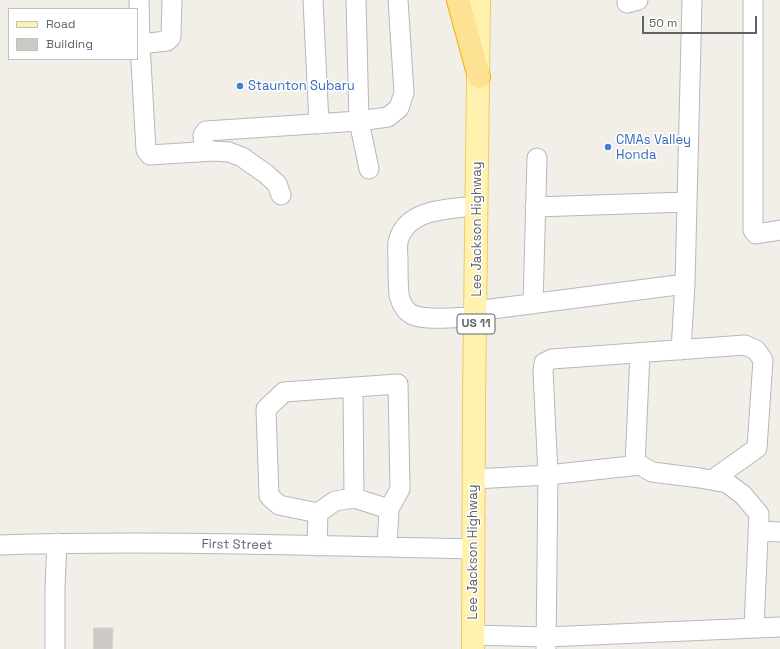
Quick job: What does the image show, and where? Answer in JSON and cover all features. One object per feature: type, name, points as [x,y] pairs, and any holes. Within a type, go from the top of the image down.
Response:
[{"type":"highway","points":[[458,0],[479,76]]},
{"type":"main road","name":"Lee Jackson Highway","points":[[473,642],[479,0]]},
{"type":"street","points":[[139,0],[146,150],[150,155],[204,151],[228,152],[242,157],[277,184],[281,195]]},
{"type":"street","points":[[140,44],[167,41],[171,37],[172,0]]},
{"type":"street","points":[[313,0],[319,124]]},
{"type":"street","points":[[356,0],[359,121],[369,170]]},
{"type":"street","points":[[204,151],[203,135],[206,131],[359,121],[388,117],[399,108],[404,93],[398,0]]},
{"type":"street","points":[[681,350],[685,284],[692,0]]},
{"type":"street","points":[[753,0],[753,230],[756,234],[780,230]]},
{"type":"street","points":[[533,304],[536,158]]},
{"type":"street","points":[[535,207],[687,202]]},
{"type":"street","points":[[477,206],[436,210],[410,222],[401,232],[398,243],[399,294],[405,309],[412,315],[422,317],[476,314],[533,304],[685,284]]},
{"type":"street","points":[[546,643],[548,475],[543,371],[544,362],[552,359],[745,346],[756,350],[763,360],[757,448],[712,480]]},
{"type":"street","points":[[634,465],[640,353]]},
{"type":"street","points":[[387,548],[389,509],[400,489],[398,384],[284,392],[266,409],[269,496],[279,505],[318,513],[335,501],[354,498],[389,509]]},
{"type":"street","points":[[353,387],[354,498]]},
{"type":"street","points":[[474,479],[548,475],[640,465],[652,472],[727,483],[743,495],[759,514],[754,627]]},
{"type":"street","points":[[317,546],[318,513]]},
{"type":"street","points":[[758,531],[780,532]]},
{"type":"street","points":[[55,649],[57,543]]},
{"type":"street","name":"First Street","points":[[0,545],[57,543],[170,543],[473,549]]},
{"type":"street","points":[[473,642],[546,643],[754,627],[780,627]]},
{"type":"building","points":[[94,628],[113,628],[112,649],[94,649]]},
{"type":"place","name":"Staunton Subaru","points":[[240,86]]},
{"type":"place","name":"CMAs Valley Honda","points":[[608,147]]}]
